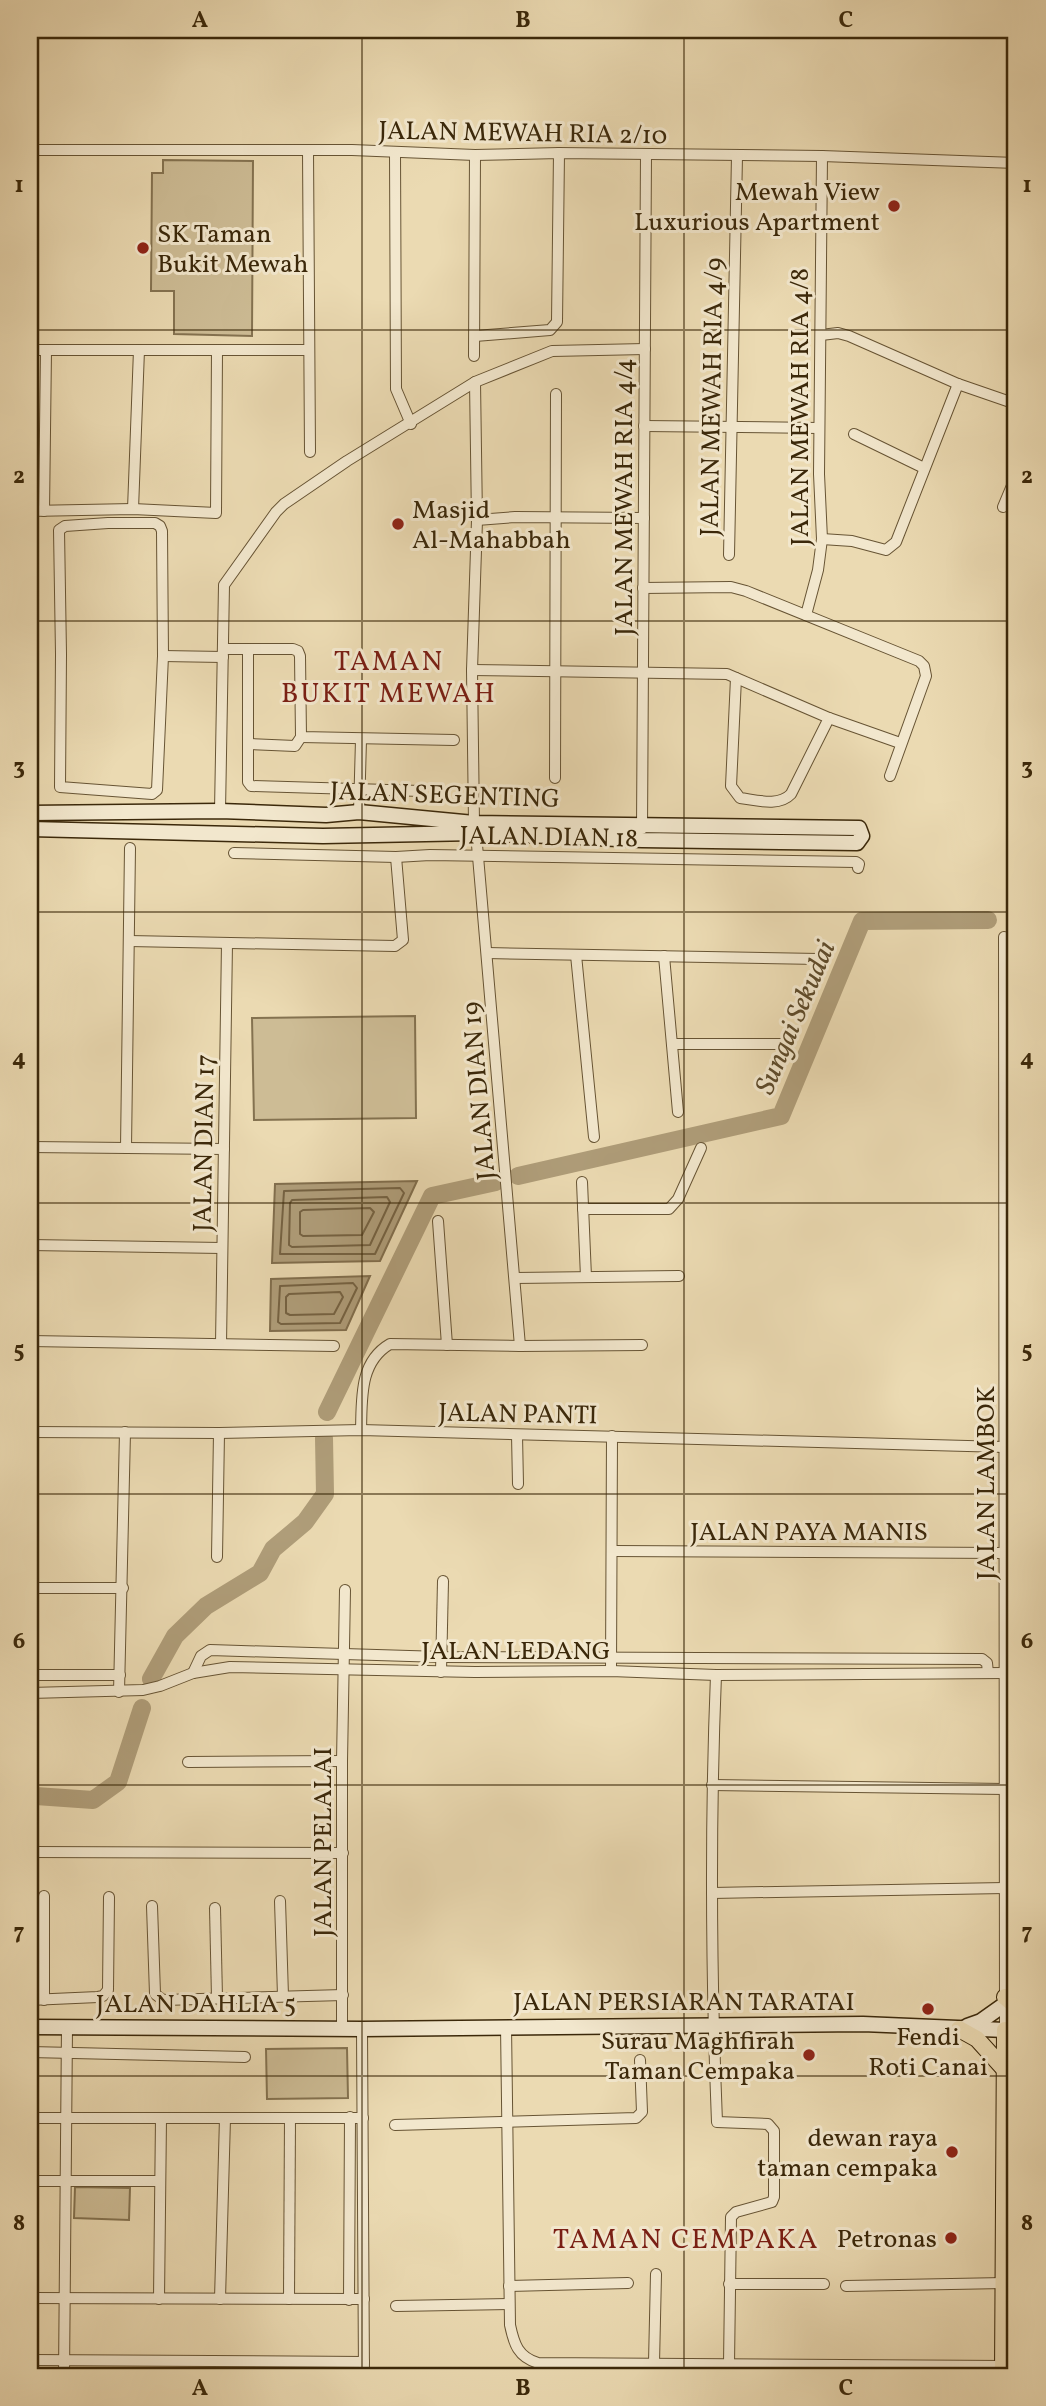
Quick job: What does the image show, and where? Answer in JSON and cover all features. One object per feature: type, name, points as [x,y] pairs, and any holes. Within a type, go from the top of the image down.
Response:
[{"type":"main road","points":[[959,2028],[1011,2063]]},
{"type":"main road","points":[[1003,2371],[1011,2030]]},
{"type":"street","name":"JALAN MEWAH RIA 2/10","points":[[30,150],[822,156],[1016,163]]},
{"type":"street","points":[[308,151],[310,452]]},
{"type":"street","points":[[395,153],[396,389],[411,424]]},
{"type":"street","points":[[475,335],[550,330],[557,323],[559,153]]},
{"type":"street","name":"JALAN MEWAH RIA 4/4","points":[[642,840],[646,154]]},
{"type":"street","points":[[474,356],[475,155]]},
{"type":"street","name":"JALAN MEWAH RIA 4/9","points":[[729,555],[737,156]]},
{"type":"street","name":"JALAN MEWAH RIA 4/8","points":[[806,615],[818,570],[822,539],[819,428],[822,156]]},
{"type":"street","points":[[821,335],[838,333],[849,336],[958,384],[1016,404]]},
{"type":"street","points":[[220,811],[224,585],[276,512],[347,461],[411,424],[475,382],[552,351],[645,349]]},
{"type":"street","points":[[30,350],[309,350]]},
{"type":"street","points":[[44,511],[46,350]]},
{"type":"street","points":[[133,509],[139,350]]},
{"type":"street","points":[[30,512],[133,509],[216,513],[218,350]]},
{"type":"street","name":"JALAN DIAN 19","points":[[475,382],[477,520],[472,670],[475,828],[520,1346]]},
{"type":"street","points":[[822,539],[852,541],[886,550],[892,548],[958,384]]},
{"type":"street","points":[[555,778],[558,517],[556,394]]},
{"type":"street","points":[[644,426],[819,428]]},
{"type":"street","points":[[854,435],[924,468]]},
{"type":"street","points":[[1003,507],[1016,477]]},
{"type":"street","points":[[477,520],[644,518]]},
{"type":"street","points":[[108,523],[155,523],[160,526],[163,656],[157,790],[152,794],[60,787],[59,530],[65,526],[108,523]]},
{"type":"street","points":[[643,588],[731,587],[919,661],[924,666],[926,676],[890,776]]},
{"type":"street","points":[[248,649],[248,782],[255,788],[421,791]]},
{"type":"street","points":[[163,656],[248,649],[298,651],[301,737],[295,746],[248,744]]},
{"type":"street","points":[[472,670],[727,674],[829,718],[900,743]]},
{"type":"street","points":[[736,678],[731,786],[740,799],[779,802],[792,794],[829,718]]},
{"type":"street","points":[[301,737],[454,740]]},
{"type":"street","points":[[359,812],[361,740]]},
{"type":"street","name":"JALAN SEGENTING","points":[[30,813],[220,811],[326,815],[359,812],[475,828],[642,840],[858,843],[862,836],[859,828],[642,824],[475,828],[331,836],[31,829]]},
{"type":"street","points":[[266,835],[280,829],[281,824],[275,815],[268,812]]},
{"type":"street","points":[[326,815],[319,818],[316,824],[318,831],[331,836]]},
{"type":"street","points":[[30,970],[31,829]]},
{"type":"street","points":[[125,1148],[130,848]]},
{"type":"street","name":"JALAN DIAN 18","points":[[234,853],[856,862],[859,864],[858,868]]},
{"type":"street","points":[[129,941],[395,946],[403,940],[396,857]]},
{"type":"street","name":"JALAN LAMBOK","points":[[1004,937],[1011,1447],[1005,1553],[1005,1789],[1011,1837],[1005,1888],[1011,2030]]},
{"type":"street","name":"JALAN DIAN 17","points":[[221,1344],[226,943]]},
{"type":"street","points":[[487,953],[819,959]]},
{"type":"street","points":[[576,955],[594,1137]]},
{"type":"street","points":[[664,956],[678,1112]]},
{"type":"street","points":[[672,1044],[782,1044]]},
{"type":"street","points":[[30,1147],[224,1149]]},
{"type":"street","points":[[583,1209],[669,1209],[678,1199],[701,1148]]},
{"type":"street","points":[[582,1182],[586,1277]]},
{"type":"street","points":[[438,1221],[447,1345]]},
{"type":"street","points":[[30,1245],[222,1248]]},
{"type":"street","points":[[515,1278],[679,1276]]},
{"type":"street","points":[[30,1341],[334,1346]]},
{"type":"street","points":[[361,1430],[363,1381],[382,1349],[390,1344],[642,1345]]},
{"type":"street","name":"JALAN PANTI","points":[[31,1432],[219,1433],[361,1430],[1011,1447]]},
{"type":"street","points":[[30,1532],[31,1432]]},
{"type":"street","points":[[119,1692],[125,1432]]},
{"type":"street","points":[[217,1557],[219,1433]]},
{"type":"street","points":[[517,1435],[518,1484]]},
{"type":"street","points":[[611,1671],[612,1436]]},
{"type":"street","name":"JALAN PAYA MANIS","points":[[613,1551],[1005,1553]]},
{"type":"street","points":[[441,1672],[443,1581]]},
{"type":"street","points":[[30,1588],[123,1588]]},
{"type":"street","name":"JALAN PELALAI","points":[[342,2029],[345,1590]]},
{"type":"street","points":[[193,1673],[201,1656],[210,1650],[442,1657],[982,1658],[987,1663],[988,1673]]},
{"type":"street","name":"JALAN LEDANG","points":[[30,1693],[119,1692],[160,1686],[193,1673],[230,1667],[441,1672],[611,1671],[716,1675],[1005,1673]]},
{"type":"street","points":[[30,1675],[120,1675]]},
{"type":"street","points":[[716,1675],[712,1893],[717,2122],[768,2124],[774,2131],[772,2202],[736,2212],[731,2217],[729,2364]]},
{"type":"street","points":[[188,1762],[342,1761]]},
{"type":"street","points":[[712,1786],[1005,1789]]},
{"type":"street","points":[[30,1852],[343,1853]]},
{"type":"street","points":[[712,1893],[1005,1888]]},
{"type":"street","points":[[44,1896],[44,2000]]},
{"type":"street","name":"JALAN DAHLIA 5","points":[[30,2000],[98,1997],[108,1990],[110,1897]]},
{"type":"street","points":[[281,1901],[283,1996]]},
{"type":"street","points":[[152,1906],[155,1994],[163,2000],[343,1995]]},
{"type":"street","points":[[215,1908],[217,1998]]},
{"type":"street","points":[[959,2028],[981,2021],[1009,2002]]},
{"type":"street","name":"JALAN PERSIARAN TARATAI","points":[[362,2029],[863,2024],[1011,2030]]},
{"type":"street","name":"JALAN DAHLIA 5","points":[[30,2026],[362,2029]]},
{"type":"street","points":[[506,2026],[510,2325],[520,2353],[530,2360],[538,2363],[729,2364],[1003,2371]]},
{"type":"street","points":[[64,2376],[67,2027]]},
{"type":"street","points":[[362,2029],[364,2376]]},
{"type":"street","points":[[30,2052],[245,2057]]},
{"type":"street","points":[[395,2125],[636,2118],[642,2112],[640,2060]]},
{"type":"street","points":[[30,2118],[363,2118]]},
{"type":"street","points":[[159,2299],[161,2118]]},
{"type":"street","points":[[220,2299],[225,2118]]},
{"type":"street","points":[[289,2299],[290,2118]]},
{"type":"street","points":[[349,2300],[350,2118]]},
{"type":"street","points":[[30,2181],[159,2181]]},
{"type":"street","points":[[654,2363],[656,2274]]},
{"type":"street","points":[[509,2286],[628,2283]]},
{"type":"street","points":[[846,2286],[1004,2283]]},
{"type":"street","points":[[729,2284],[824,2284]]},
{"type":"street","points":[[30,2298],[364,2300]]},
{"type":"street","points":[[396,2306],[509,2304]]},
{"type":"street","points":[[30,2360],[364,2362]]},
{"type":"shaded area","points":[[163,160],[253,161],[252,336],[174,334],[174,291],[151,291],[152,173],[163,173]]},
{"type":"shaded area","points":[[415,1016],[416,1118],[254,1120],[252,1018]]},
{"type":"shaded area","points":[[347,2048],[348,2098],[267,2099],[266,2049]]},
{"type":"shaded area","points":[[75,2187],[130,2188],[129,2220],[74,2218]]},
{"type":"water","points":[[417,1181],[380,1261],[272,1263],[275,1184]]},
{"type":"water","points":[[370,1276],[346,1330],[270,1331],[271,1279]]},
{"type":"waterway","name":"Sungai Sekudai","points":[[518,1176],[781,1116],[862,921],[988,920]]},
{"type":"waterway","name":"Sungai Sekudai","points":[[327,1412],[432,1196],[496,1182]]},
{"type":"waterway","name":"Sungai Sekudai","points":[[151,1679],[175,1636],[206,1606],[260,1573],[273,1549],[305,1522],[325,1494],[324,1438]]},
{"type":"waterway","name":"Sungai Sekudai","points":[[30,1799],[36,1796],[93,1800],[118,1782],[142,1708]]},
{"type":"place","name":"Mewah View Luxurious Apartment","points":[[894,206]]},
{"type":"place","name":"SK Taman Bukit Mewah","points":[[143,248]]},
{"type":"place","name":"Masjid Al-Mahabbah","points":[[398,524]]},
{"type":"place","name":"Fendi Roti Canai","points":[[928,2009]]},
{"type":"place","name":"Surau Maghfirah Taman Cempaka","points":[[809,2055]]},
{"type":"place","name":"dewan raya taman cempaka","points":[[952,2152]]},
{"type":"place","name":"Petronas","points":[[951,2238]]},
{"type":"district","name":"TAMAN BUKIT MEWAH","points":[[389,676]]},
{"type":"district","name":"TAMAN CEMPAKA","points":[[686,2238]]}]
